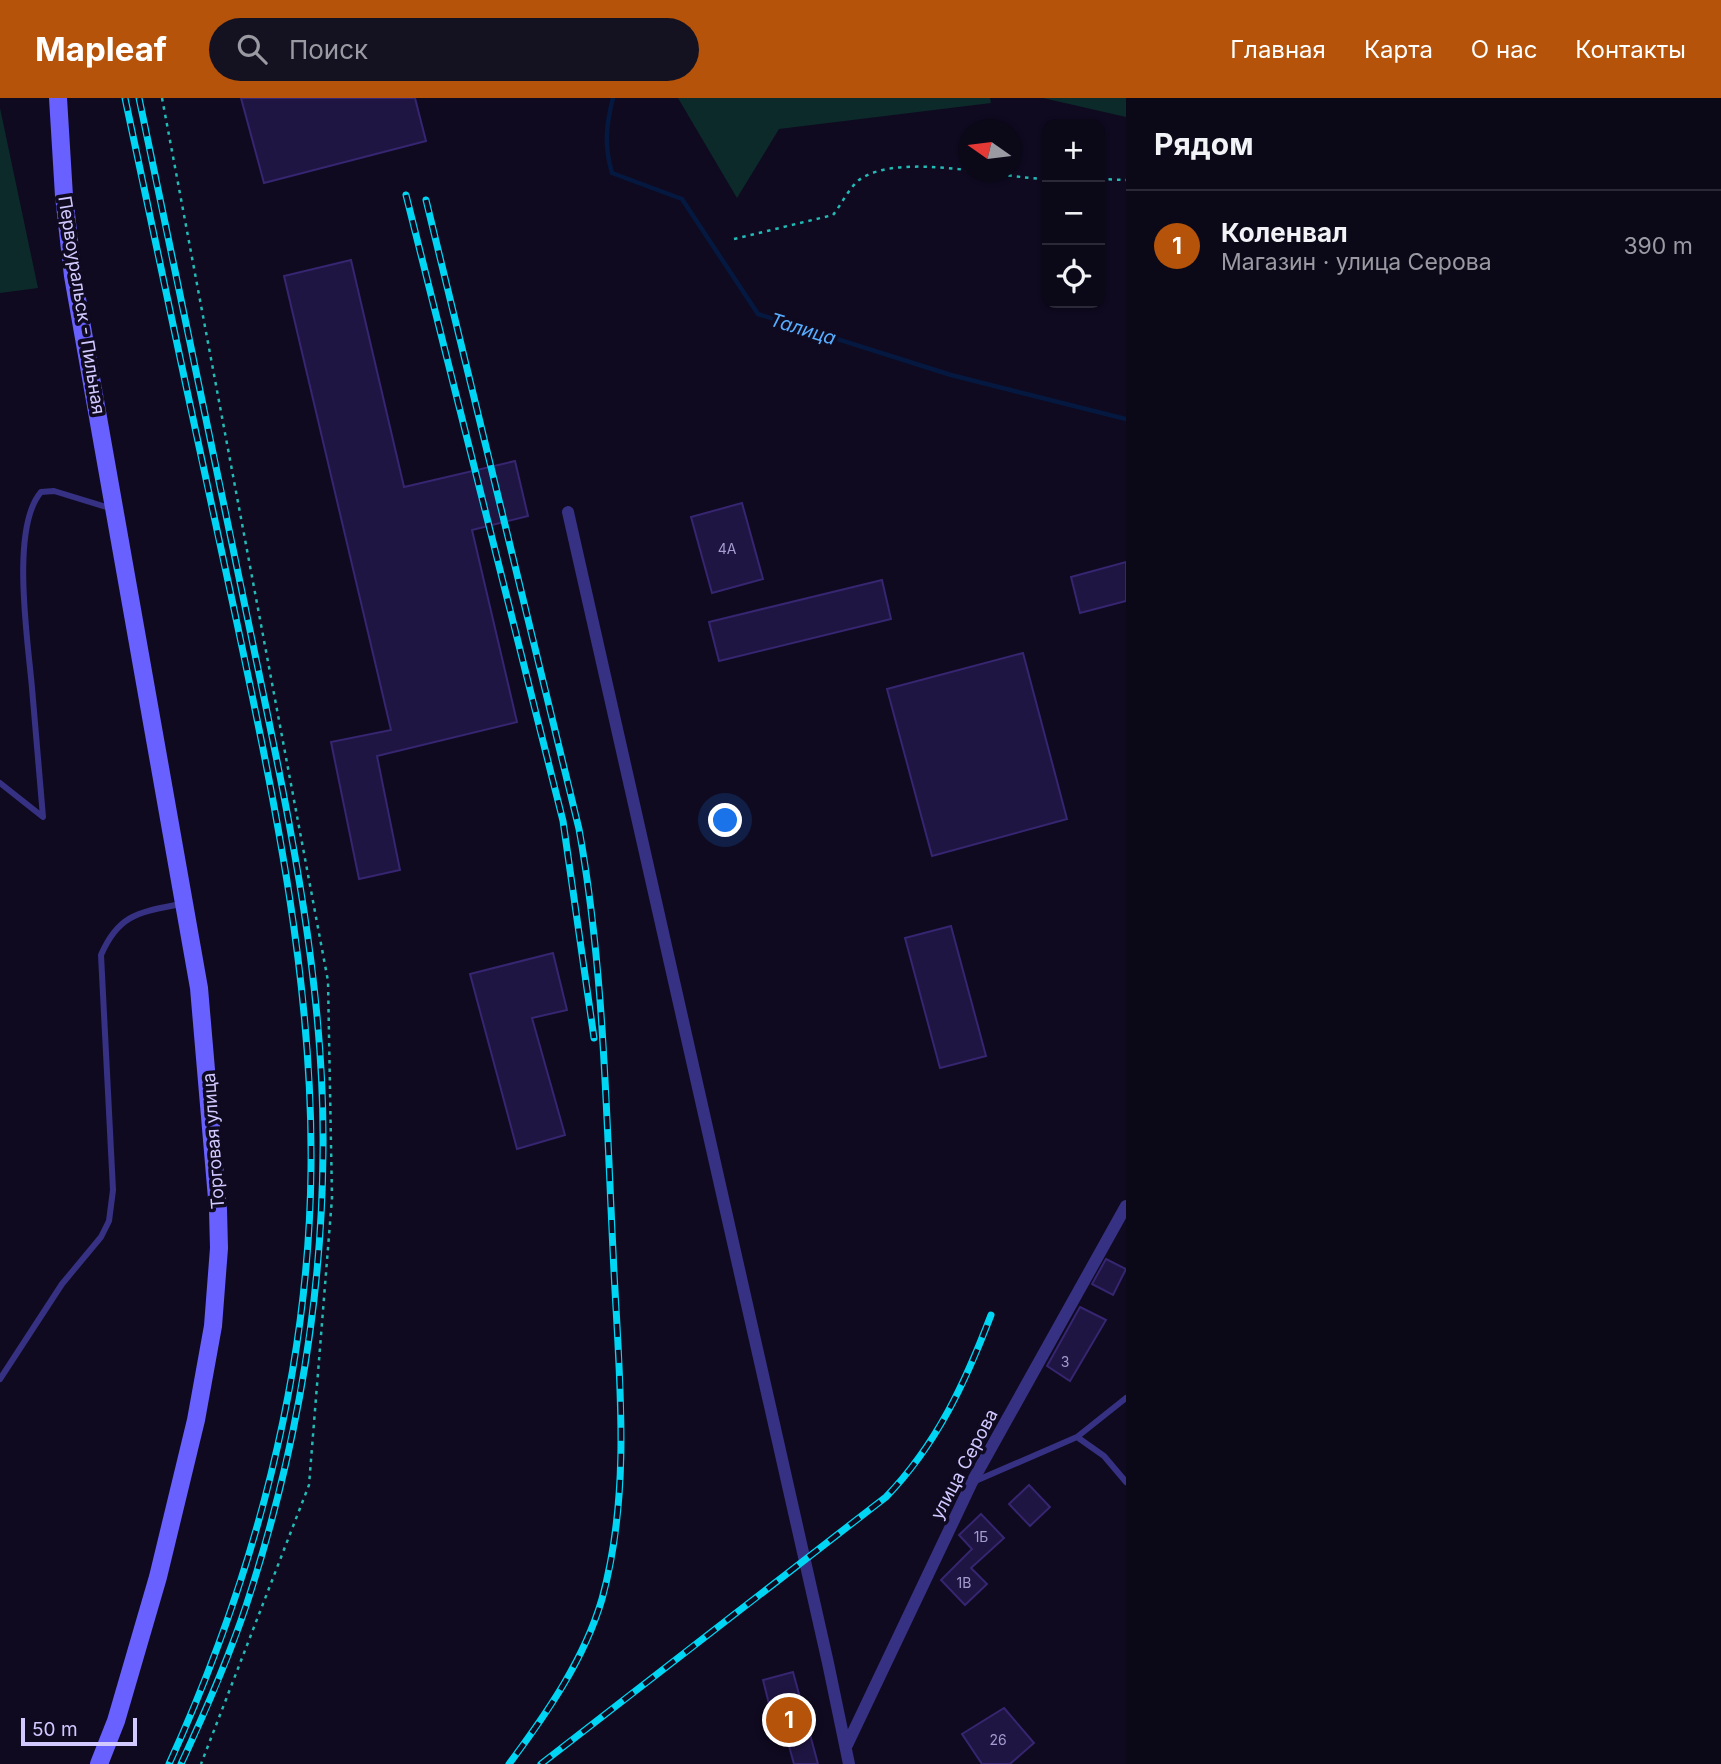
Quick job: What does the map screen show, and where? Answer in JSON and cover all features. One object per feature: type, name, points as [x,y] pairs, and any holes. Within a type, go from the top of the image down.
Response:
[{"type":"street","name":"Первоуральск - Пильная","points":[[58,98],[64,196],[73,276],[115,510]]},
{"type":"street","name":"Торговая улица","points":[[99,1764],[116,1721],[158,1577],[196,1420],[213,1326],[219,1248],[206,1052],[186,904],[115,510]]},
{"type":"street","points":[[568,512],[849,1764]]},
{"type":"street","name":"улица Серова","points":[[846,1746],[972,1482],[1126,1206]]},
{"type":"lane","points":[[0,782],[43,817],[24,587],[27,522],[33,501],[41,492],[54,491],[115,510]]},
{"type":"lane","points":[[0,1379],[62,1284],[94,1246],[109,1221],[113,1189],[101,955],[112,933],[128,918],[143,911],[186,904]]},
{"type":"lane","points":[[972,1482],[1077,1437],[1126,1398]]},
{"type":"lane","points":[[1077,1437],[1104,1456],[1126,1482]]},
{"type":"path","points":[[162,98],[328,981],[332,1198],[309,1485],[201,1764]]},
{"type":"path","points":[[734,239],[833,215],[859,180],[892,167],[925,167],[1042,178]]},
{"type":"path","points":[[1105,179],[1126,180]]},
{"type":"green space","points":[[678,98],[990,98],[991,103],[779,129],[737,198]]},
{"type":"green space","points":[[1043,98],[1126,98],[1126,117]]},
{"type":"green space","points":[[0,108],[38,288],[0,293]]},
{"type":"building","points":[[241,98],[415,98],[426,141],[264,183]]},
{"type":"building","points":[[351,260],[404,487],[515,461],[528,516],[472,530],[517,722],[377,756],[400,870],[359,879],[331,742],[391,730],[284,276]]},
{"type":"building","points":[[742,503],[763,579],[712,593],[691,517]]},
{"type":"building","points":[[1126,562],[1126,601],[1080,613],[1071,577]]},
{"type":"building","points":[[882,580],[891,619],[719,661],[709,622]]},
{"type":"building","points":[[1023,653],[1067,819],[932,856],[887,689]]},
{"type":"building","points":[[951,926],[986,1056],[940,1068],[905,938]]},
{"type":"building","points":[[553,953],[567,1010],[532,1018],[565,1135],[517,1149],[470,974]]},
{"type":"building","points":[[1106,1259],[1126,1269],[1113,1295],[1092,1284]]},
{"type":"building","points":[[1080,1307],[1106,1320],[1070,1381],[1047,1366]]},
{"type":"building","points":[[1029,1485],[1050,1507],[1030,1526],[1009,1504]]},
{"type":"building","points":[[981,1514],[1004,1538],[971,1568],[987,1584],[965,1605],[941,1580],[972,1549],[959,1535]]},
{"type":"building","points":[[793,1672],[818,1764],[794,1764],[778,1706],[770,1708],[763,1680]]},
{"type":"building","points":[[1004,1708],[1034,1743],[1010,1764],[982,1764],[962,1734]]},
{"type":"waterway","name":"Талица","points":[[613,98],[607,136],[612,173],[682,199],[758,314],[951,375],[1126,419]]},
{"type":"railway","points":[[125,98],[249,678],[276,817],[298,956],[310,1097],[308,1245],[288,1398],[251,1548],[227,1621],[169,1764]]},
{"type":"railway","points":[[139,98],[290,827],[310,956],[322,1086],[323,1151],[317,1267],[311,1324],[291,1438],[278,1495],[246,1606],[216,1686],[181,1764]]},
{"type":"railway","points":[[406,195],[563,821],[594,1038]]},
{"type":"railway","points":[[426,200],[579,829],[594,934],[606,1092],[621,1426],[618,1513],[612,1556],[602,1599],[575,1665],[509,1764]]},
{"type":"railway","points":[[541,1764],[886,1497],[920,1456],[948,1412],[991,1315]]},
{"type":"place","name":"Коленвал","points":[[789,1720]]}]
